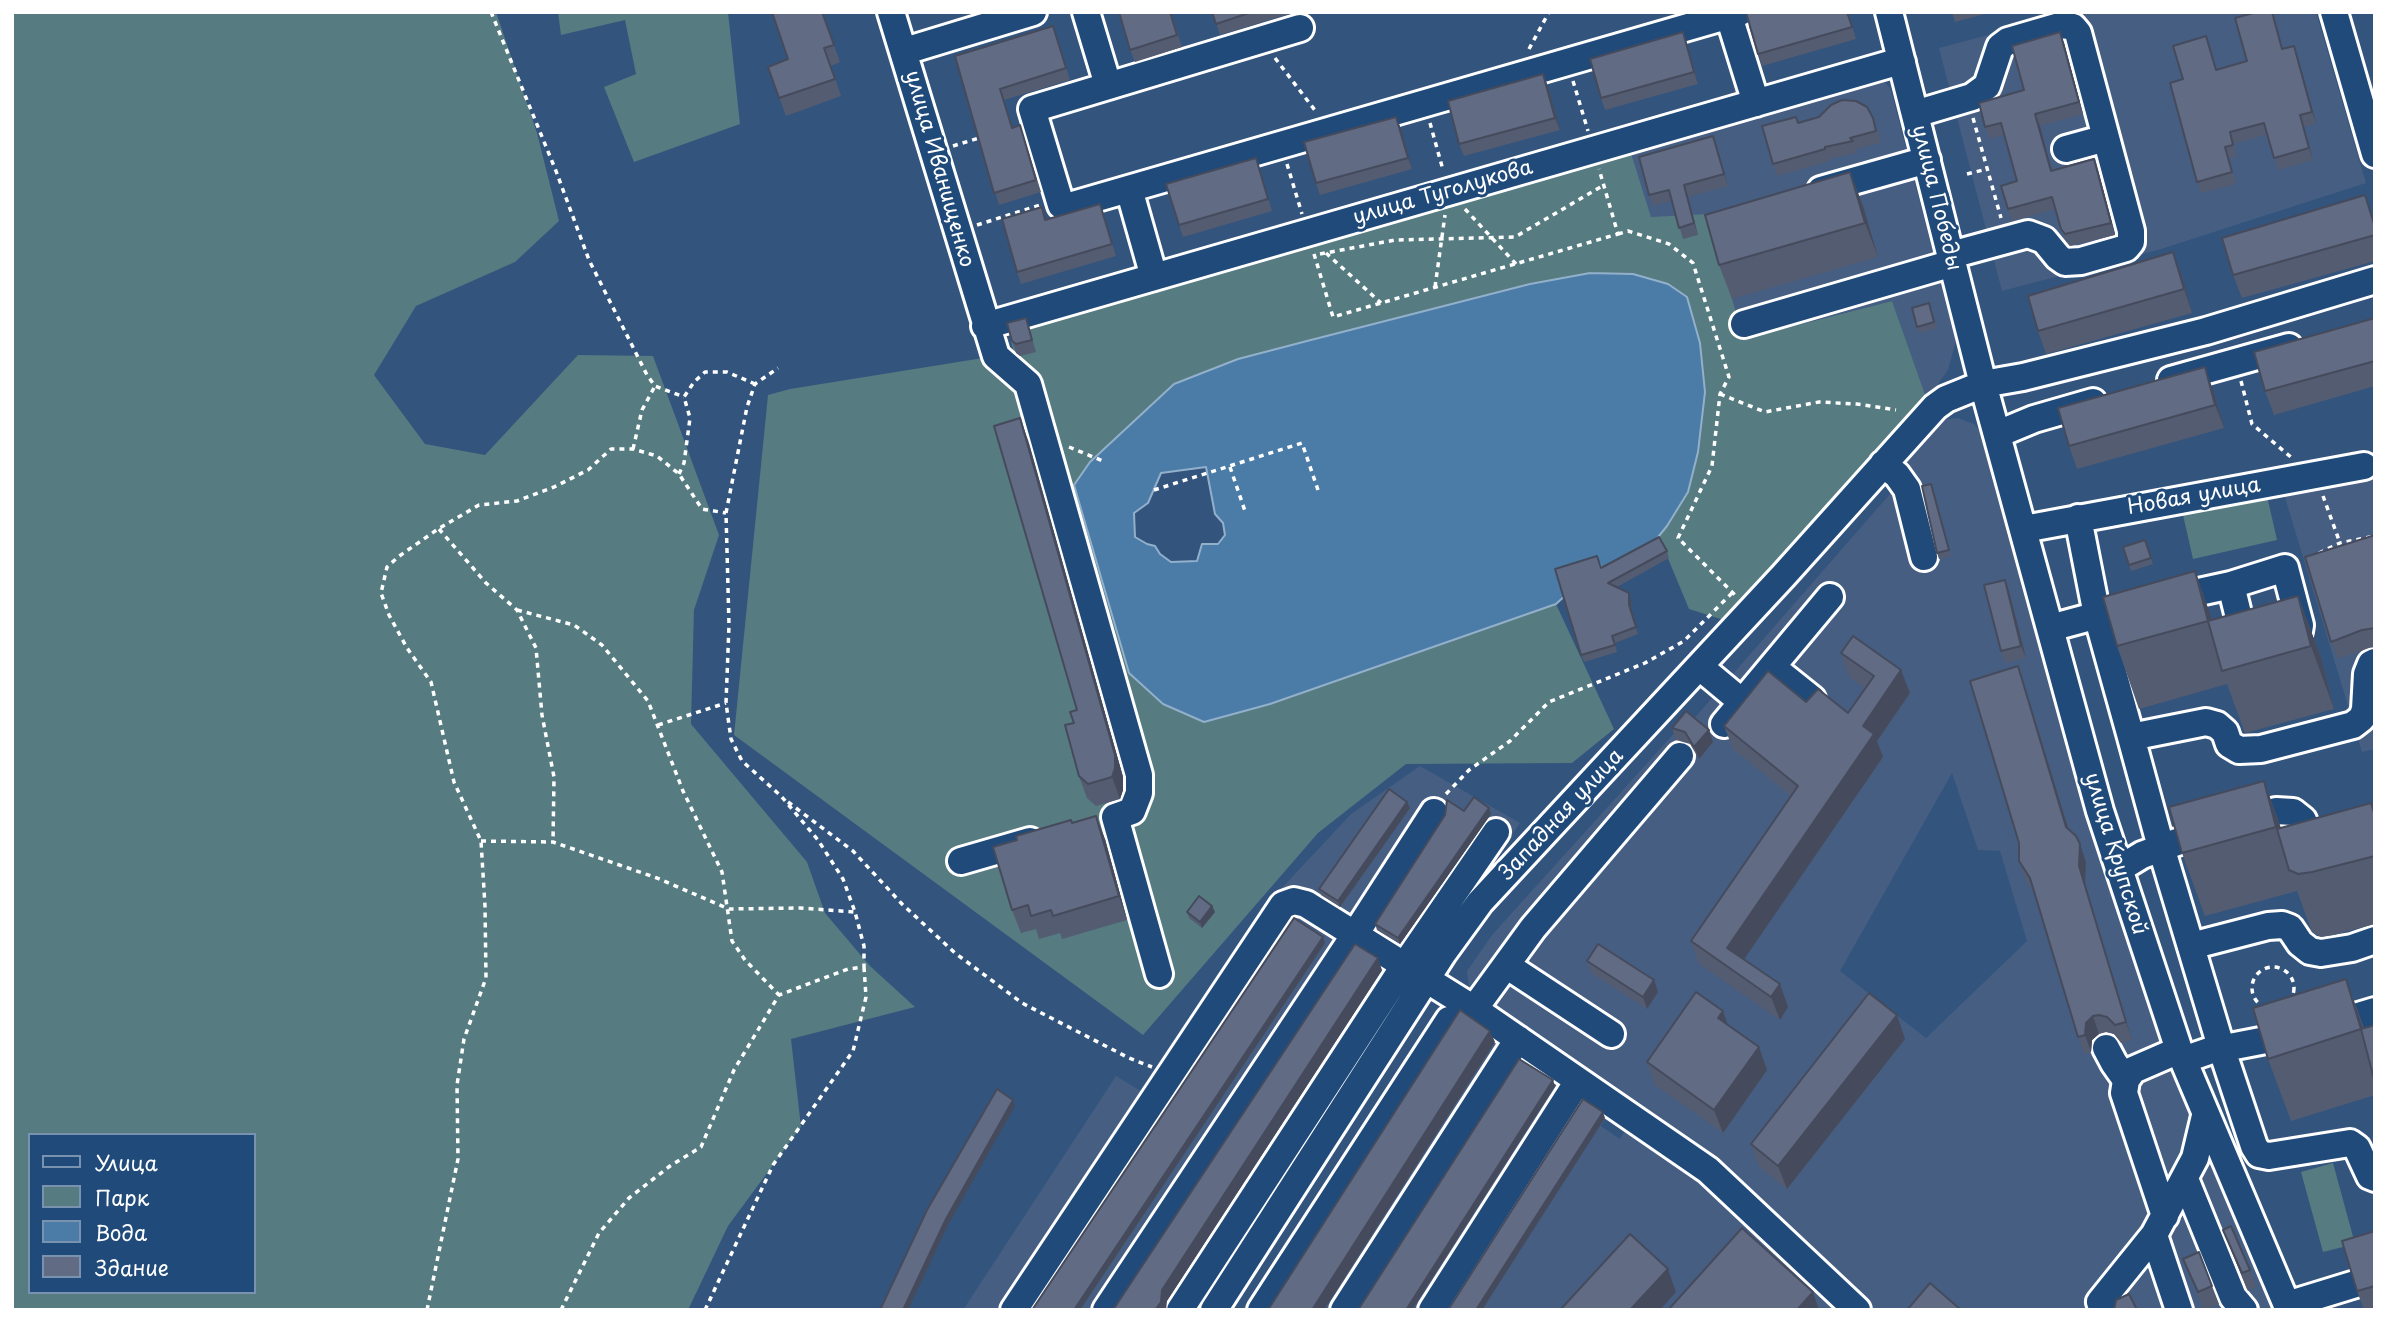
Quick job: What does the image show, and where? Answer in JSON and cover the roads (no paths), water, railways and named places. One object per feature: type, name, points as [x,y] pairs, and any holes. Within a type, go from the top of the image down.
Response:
[{"type":"street","name":"улица Иванищенко","points":[[891,12],[996,356],[1028,384],[1139,775],[1139,793],[1132,811],[1115,817]]},
{"type":"street","points":[[905,51],[1033,12]]},
{"type":"street","points":[[1086,12],[1108,85]]},
{"type":"street","name":"улица Победы","points":[[1889,12],[1983,384]]},
{"type":"street","points":[[2334,12],[2375,154]]},
{"type":"street","points":[[1300,28],[1032,108],[1063,208],[1734,14],[1756,103]]},
{"type":"street","points":[[1744,324],[2028,234],[2044,240],[2065,262],[2081,261],[2126,248],[2131,242],[2131,231],[2078,33],[2073,27],[2063,25],[2008,41],[2000,47],[1987,86],[1968,99],[1915,114]]},
{"type":"street","name":"улица Туголукова","points":[[985,326],[1154,277],[1311,244],[1448,192],[1902,62]]},
{"type":"street","points":[[2066,149],[2106,138]]},
{"type":"street","points":[[1796,198],[1927,160]]},
{"type":"street","points":[[1129,189],[1154,277]]},
{"type":"street","name":"Западная улица","points":[[1214,1310],[1415,973],[1700,667],[1935,407],[1945,399],[1983,384],[2023,377],[2224,325],[2375,281]]},
{"type":"street","points":[[2224,325],[2236,362]]},
{"type":"street","points":[[2151,386],[2312,341]]},
{"type":"street","name":"улица Крупской","points":[[1983,384],[2099,811],[2181,1055],[2288,1308]]},
{"type":"street","points":[[1998,434],[2034,419],[2112,397]]},
{"type":"street","points":[[1883,464],[1897,475],[1907,488],[1924,557]]},
{"type":"street","name":"Новая улица","points":[[2024,529],[2371,467]]},
{"type":"street","points":[[2078,518],[2097,615],[2161,847],[2254,1146],[2259,1154],[2269,1156],[2350,1143],[2357,1147],[2370,1176],[2375,1178]]},
{"type":"street","points":[[2050,628],[2231,585],[2285,568],[2300,625],[2299,632],[2256,646],[2249,645],[2244,638],[2231,585]]},
{"type":"street","points":[[1724,724],[1830,597]]},
{"type":"street","points":[[2131,737],[2206,722],[2217,725],[2225,732],[2229,744],[2239,750],[2261,749],[2353,725],[2362,718],[2367,674],[2371,664],[2375,662]]},
{"type":"street","points":[[1700,667],[1742,702]]},
{"type":"street","points":[[1772,667],[1812,699]]},
{"type":"street","points":[[1474,1009],[1533,928],[1680,756]]},
{"type":"street","points":[[2119,869],[2161,847],[2276,811],[2293,811],[2303,820],[2313,846],[2321,851],[2332,853],[2375,840]]},
{"type":"street","points":[[1106,1310],[1434,812]]},
{"type":"street","points":[[1090,824],[1115,817],[1159,974]]},
{"type":"street","points":[[1180,1310],[1415,973],[1496,832]]},
{"type":"street","points":[[961,861],[1051,835]]},
{"type":"street","points":[[1014,1310],[1283,905],[1294,901],[1306,904],[1474,1009],[1707,1170],[1857,1310]]},
{"type":"street","points":[[2191,946],[2281,925],[2290,928],[2300,943],[2310,951],[2321,953],[2353,948],[2375,940]]},
{"type":"street","points":[[1506,965],[1611,1034]]},
{"type":"street","points":[[2179,1310],[2124,1093],[2126,1080],[2133,1070],[2181,1055],[2222,1050],[2302,1033],[2375,1010]]},
{"type":"street","points":[[1261,1310],[1448,1020]]},
{"type":"street","points":[[1344,1310],[1518,1039]]},
{"type":"street","points":[[2106,1048],[2126,1080]]},
{"type":"street","points":[[1432,1310],[1578,1081]]},
{"type":"street","points":[[2103,1310],[2100,1303],[2159,1225],[2181,1186],[2195,1158],[2205,1116]]},
{"type":"street","points":[[2181,1186],[2233,1297],[2232,1307]]},
{"type":"street","points":[[2288,1308],[2375,1278]]},
{"type":"water","points":[[1590,273],[1633,274],[1668,284],[1687,297],[1700,343],[1705,392],[1698,452],[1688,492],[1667,526],[1646,552],[1602,571],[1600,564],[1556,604],[1270,704],[1204,722],[1163,704],[1129,673],[1074,485],[1090,462],[1174,384],[1238,359],[1530,284]],"holes":[[[1206,467],[1215,514],[1223,523],[1225,535],[1218,544],[1202,544],[1197,561],[1171,562],[1160,554],[1155,546],[1135,537],[1134,513],[1148,503],[1161,473]]]}]
